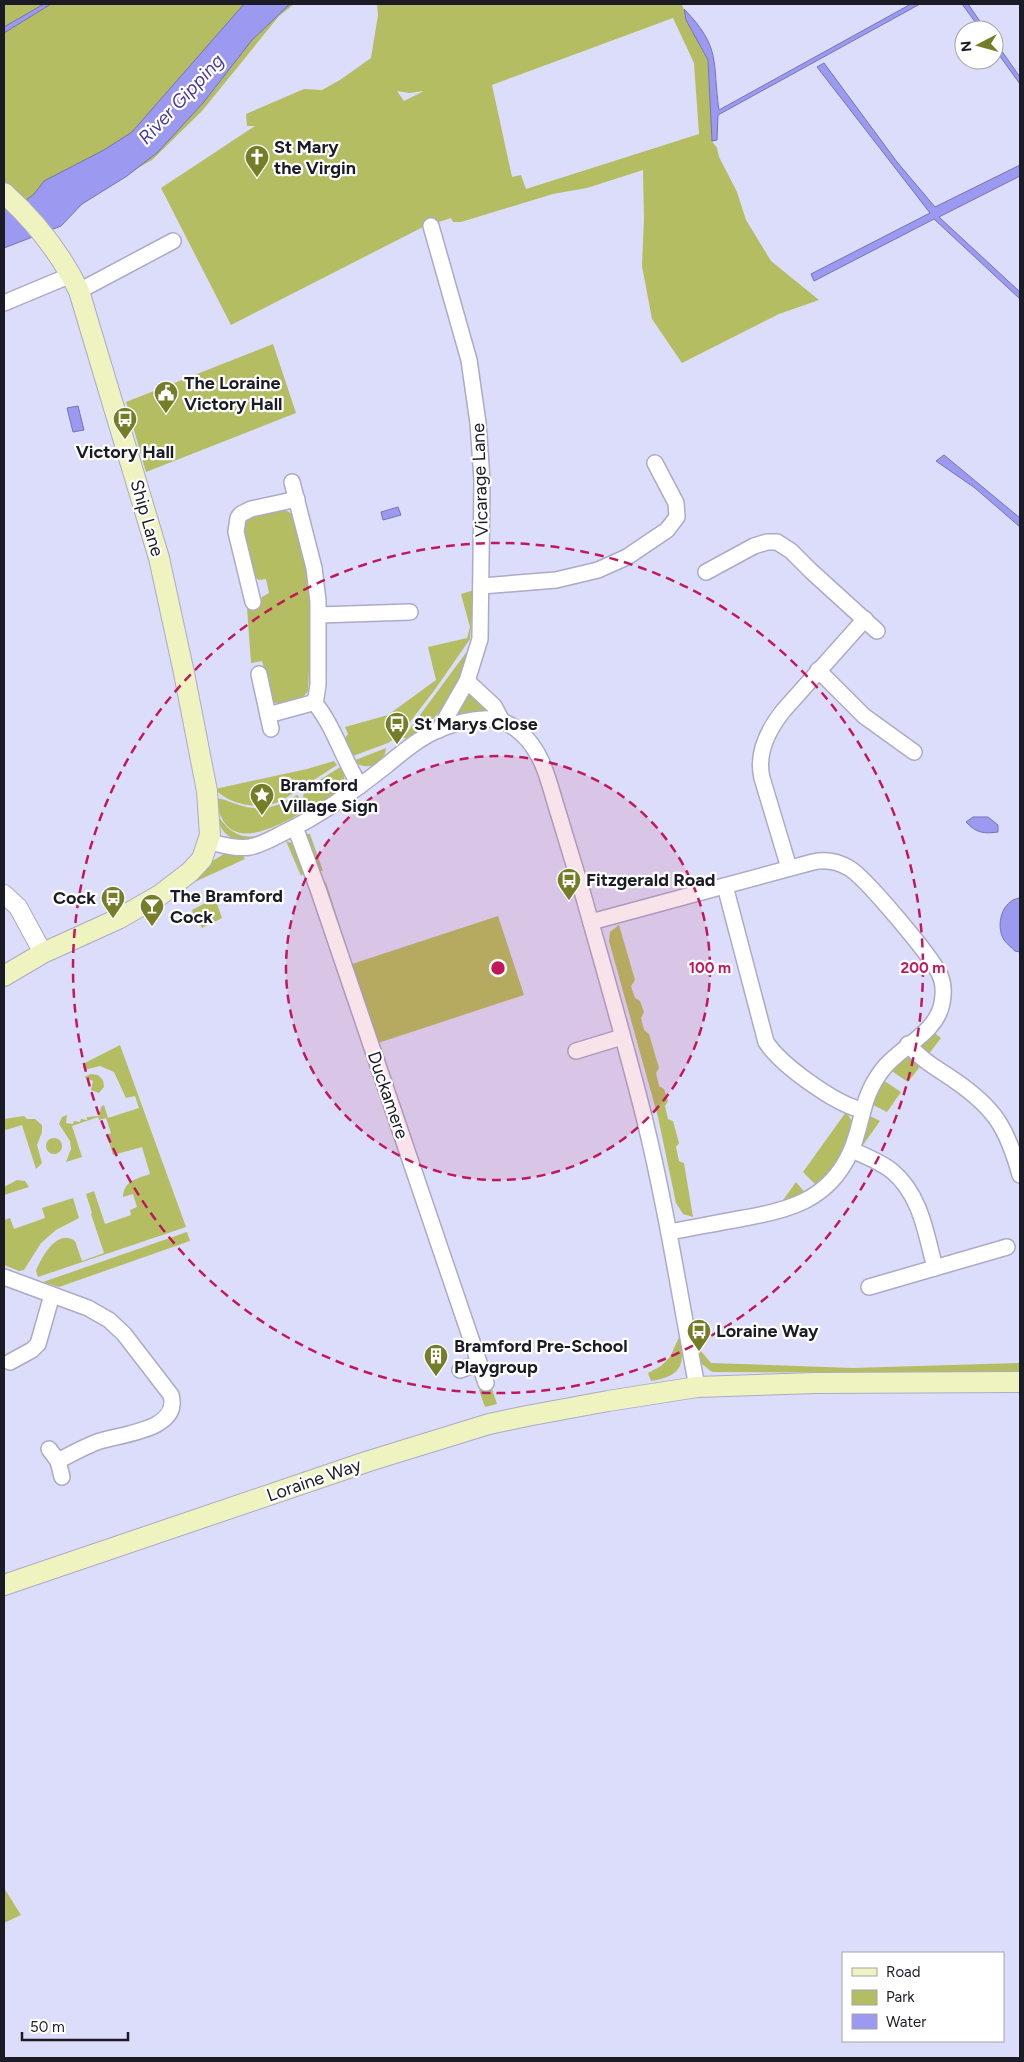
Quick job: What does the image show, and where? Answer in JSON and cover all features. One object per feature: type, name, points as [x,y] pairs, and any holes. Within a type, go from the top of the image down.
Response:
[{"type":"main road","name":"Ship Lane","points":[[5,194],[45,237],[61,258],[75,283],[159,558],[207,791],[211,828],[209,842]]},
{"type":"main road","points":[[4,976],[43,953],[118,918],[160,894],[197,865],[205,853],[209,842]]},
{"type":"main road","name":"Loraine Way","points":[[4,1585],[369,1461],[489,1424],[608,1401],[697,1387],[806,1383],[1020,1382]]},
{"type":"street","name":"Vicarage Lane","points":[[431,226],[468,360],[478,423],[482,480],[480,639],[473,668],[439,730]]},
{"type":"street","points":[[4,303],[75,283],[173,241]]},
{"type":"street","points":[[482,586],[556,580],[598,570],[627,557],[667,530],[677,517],[676,504],[655,463]]},
{"type":"street","points":[[292,482],[314,568],[319,615],[318,678],[314,702],[322,712],[360,786]]},
{"type":"street","points":[[253,602],[236,532],[238,518],[250,509],[296,499]]},
{"type":"street","points":[[706,572],[761,543],[777,542],[791,551],[877,631]]},
{"type":"street","points":[[319,615],[410,612]]},
{"type":"street","points":[[789,868],[761,774],[761,756],[766,736],[774,723],[818,670],[865,620]]},
{"type":"street","points":[[818,670],[864,716],[914,752]]},
{"type":"street","points":[[259,674],[269,722],[314,702]]},
{"type":"street","points":[[467,680],[494,706],[502,720],[528,740],[541,761],[591,922],[644,1116],[669,1232],[697,1387]]},
{"type":"street","points":[[209,842],[235,847],[250,847],[295,827],[331,807],[417,742],[439,730],[473,720],[502,720]]},
{"type":"street","name":"Duckamere","points":[[295,827],[321,898],[486,1383]]},
{"type":"street","points":[[591,922],[789,868],[828,860],[850,869],[867,884],[936,967],[943,985],[942,1005],[933,1023],[884,1067],[862,1110],[852,1150],[840,1171],[825,1187],[809,1199],[772,1213],[669,1232]]},
{"type":"street","points":[[725,886],[763,1032],[771,1049],[782,1060],[837,1101],[862,1110]]},
{"type":"street","points":[[4,894],[18,908],[43,953]]},
{"type":"street","points":[[576,1051],[622,1037]]},
{"type":"street","points":[[908,1044],[919,1056],[961,1085],[994,1113],[1012,1147],[1020,1175]]},
{"type":"street","points":[[852,1150],[891,1170],[903,1182],[914,1198],[935,1268]]},
{"type":"street","points":[[868,1287],[1007,1247]]},
{"type":"street","points":[[4,1277],[88,1308],[109,1320],[124,1334],[168,1390],[173,1403],[168,1414],[150,1428],[54,1455],[62,1477]]},
{"type":"street","points":[[10,1362],[32,1350],[38,1344],[52,1295]]},
{"type":"street","points":[[460,1370],[479,1364]]},
{"type":"green space","points":[[4,4],[294,4],[279,16],[202,111],[152,160],[45,221],[4,186]]},
{"type":"green space","points":[[377,4],[682,4],[686,20],[708,60],[712,141],[737,192],[746,220],[771,261],[819,300],[779,314],[682,363],[652,319],[642,266],[644,219],[643,170],[587,188],[553,194],[461,222],[453,222],[451,218],[423,227],[231,325],[161,188],[255,126],[247,126],[246,114],[304,89],[322,90],[371,58],[378,15]],"holes":[[[673,18],[694,63],[699,134],[526,189],[521,175],[512,177],[492,85]],[[397,91],[409,93],[424,91],[404,101]]]},
{"type":"green space","points":[[273,344],[296,413],[146,472],[126,402]]},
{"type":"green space","points":[[278,509],[294,515],[307,564],[312,613],[308,691],[297,701],[286,704],[272,701],[262,661],[251,663],[247,608],[260,605],[262,597],[269,593],[266,579],[259,580],[254,577],[244,535],[248,520],[254,515]]},
{"type":"green space","points":[[474,590],[470,639],[436,688],[400,735],[388,743],[353,756],[345,738],[348,734],[345,727],[388,715],[436,680],[428,647],[467,638],[470,627],[461,594]]},
{"type":"green space","points":[[474,642],[458,683],[443,706],[413,739],[403,738]]},
{"type":"green space","points":[[471,692],[488,711],[454,717],[468,693]]},
{"type":"green space","points":[[386,748],[382,758],[384,761],[376,765],[364,766],[353,761]]},
{"type":"green space","points":[[334,761],[337,765],[281,801],[273,804],[255,806],[237,803],[221,795],[215,789],[307,769]]},
{"type":"green space","points":[[342,766],[344,783],[340,790],[335,796],[307,814],[303,797],[305,789]]},
{"type":"green space","points":[[297,795],[303,812],[277,825],[251,833],[239,833],[229,827],[221,817],[216,799],[247,807],[262,808],[283,803]]},
{"type":"green space","points":[[218,816],[227,827],[237,834],[248,837],[262,835],[248,840],[234,838],[223,830],[219,824]]},
{"type":"green space","points":[[307,834],[310,834],[323,871],[317,871],[307,841]]},
{"type":"green space","points":[[286,841],[294,844],[305,872],[301,876]]},
{"type":"green space","points":[[224,854],[243,855],[245,859],[188,885],[209,863]]},
{"type":"green space","points":[[326,882],[342,933],[340,933],[322,885]]},
{"type":"green space","points":[[215,898],[222,918],[202,928],[198,920],[195,921],[192,910]]},
{"type":"green space","points":[[498,916],[524,995],[378,1043],[352,964]]},
{"type":"green space","points":[[619,925],[635,980],[631,986],[635,998],[640,1001],[644,1012],[641,1018],[644,1030],[649,1034],[659,1068],[656,1073],[659,1086],[664,1089],[668,1101],[665,1106],[668,1119],[673,1121],[679,1143],[676,1147],[679,1161],[684,1163],[693,1217],[683,1214],[676,1203],[658,1117],[609,941],[610,932]]},
{"type":"green space","points":[[933,1032],[941,1038],[928,1055],[920,1050],[920,1043]]},
{"type":"green space","points":[[120,1045],[186,1227],[38,1277],[36,1271],[46,1252],[56,1241],[62,1238],[75,1241],[82,1261],[104,1253],[86,1194],[94,1191],[105,1224],[131,1215],[130,1210],[137,1207],[133,1194],[123,1197],[124,1191],[132,1181],[150,1174],[142,1147],[113,1155],[107,1135],[111,1133],[106,1118],[99,1120],[98,1117],[72,1126],[82,1157],[66,1162],[71,1149],[70,1141],[59,1124],[62,1117],[67,1115],[66,1123],[73,1124],[74,1121],[80,1122],[81,1119],[87,1120],[87,1117],[99,1116],[101,1107],[104,1105],[108,1118],[139,1108],[135,1096],[126,1098],[114,1072],[100,1066],[84,1070],[83,1064]]},
{"type":"green space","points":[[907,1053],[922,1064],[908,1082],[890,1070]]},
{"type":"green space","points":[[91,1074],[98,1075],[103,1080],[104,1087],[99,1093],[91,1090],[93,1081],[84,1077]]},
{"type":"green space","points":[[883,1080],[901,1092],[887,1112],[871,1104]]},
{"type":"green space","points":[[846,1112],[852,1121],[849,1140],[841,1156],[817,1186],[803,1172]]},
{"type":"green space","points":[[868,1115],[880,1121],[863,1145],[860,1144]]},
{"type":"green space","points":[[24,1116],[27,1119],[35,1119],[42,1125],[42,1132],[37,1145],[42,1163],[36,1169],[22,1125],[6,1130],[4,1128],[4,1119]]},
{"type":"green space","points":[[54,1138],[60,1140],[62,1146],[60,1152],[54,1154],[48,1152],[46,1146],[48,1140]]},
{"type":"green space","points":[[17,1180],[25,1181],[29,1187],[4,1195],[4,1187]]},
{"type":"green space","points":[[796,1182],[806,1194],[781,1203]]},
{"type":"green space","points":[[73,1198],[79,1218],[56,1230],[41,1243],[24,1270],[19,1271],[4,1265],[4,1220],[10,1218],[14,1229],[45,1218],[42,1208]]},
{"type":"green space","points":[[187,1232],[190,1241],[59,1287],[43,1282]]},
{"type":"green space","points":[[680,1335],[682,1354],[676,1372],[662,1379],[651,1381],[648,1373],[661,1366],[670,1357]]},
{"type":"green space","points":[[695,1344],[711,1363],[853,1368],[1020,1363],[1020,1373],[712,1372],[702,1364]]},
{"type":"green space","points":[[491,1386],[497,1404],[485,1407],[479,1390]]},
{"type":"green space","points":[[4,1888],[21,1915],[4,1923]]},
{"type":"water","points":[[44,4],[51,4],[4,33],[4,27]]},
{"type":"water","name":"River Gipping","points":[[244,4],[290,4],[252,40],[203,103],[158,152],[127,176],[82,204],[61,226],[4,248],[4,204],[17,207],[34,194],[44,181],[104,150],[132,132]]},
{"type":"water","points":[[911,4],[920,4],[718,115],[717,140],[712,141],[708,60],[686,20],[684,9],[705,34],[710,45],[715,67],[719,110]]},
{"type":"water","points":[[962,4],[968,4],[979,20],[974,20]]},
{"type":"water","points":[[1004,54],[1020,77],[1020,84],[1004,62]]},
{"type":"water","points":[[824,63],[897,162],[935,207],[1020,165],[1020,176],[939,217],[1020,292],[1020,299],[934,219],[814,281],[811,274],[930,213],[817,67]]},
{"type":"water","points":[[78,406],[84,430],[73,432],[67,408]]},
{"type":"water","points":[[944,455],[1020,518],[1020,527],[975,488],[936,461]]},
{"type":"water","points":[[398,507],[401,515],[383,520],[381,512]]},
{"type":"water","points":[[973,817],[988,817],[998,825],[998,832],[984,833],[977,831],[966,822]]},
{"type":"water","points":[[1020,898],[1020,952],[1015,951],[1004,940],[1001,934],[1000,921],[1009,903]]},
{"type":"place","name":"St Mary the Virgin","points":[[257,178]]},
{"type":"place","name":"The Loraine Victory Hall","points":[[166,414]]},
{"type":"place","name":"Victory Hall","points":[[125,440]]},
{"type":"place","name":"St Marys Close","points":[[397,745]]},
{"type":"place","name":"Bramford Village Sign","points":[[262,816]]},
{"type":"place","name":"Fitzgerald Road","points":[[569,901]]},
{"type":"place","name":"Cock","points":[[113,919]]},
{"type":"place","name":"The Bramford Cock","points":[[152,927]]},
{"type":"place","name":"Loraine Way","points":[[699,1352]]},
{"type":"place","name":"Bramford Pre-School Playgroup","points":[[436,1377]]}]
